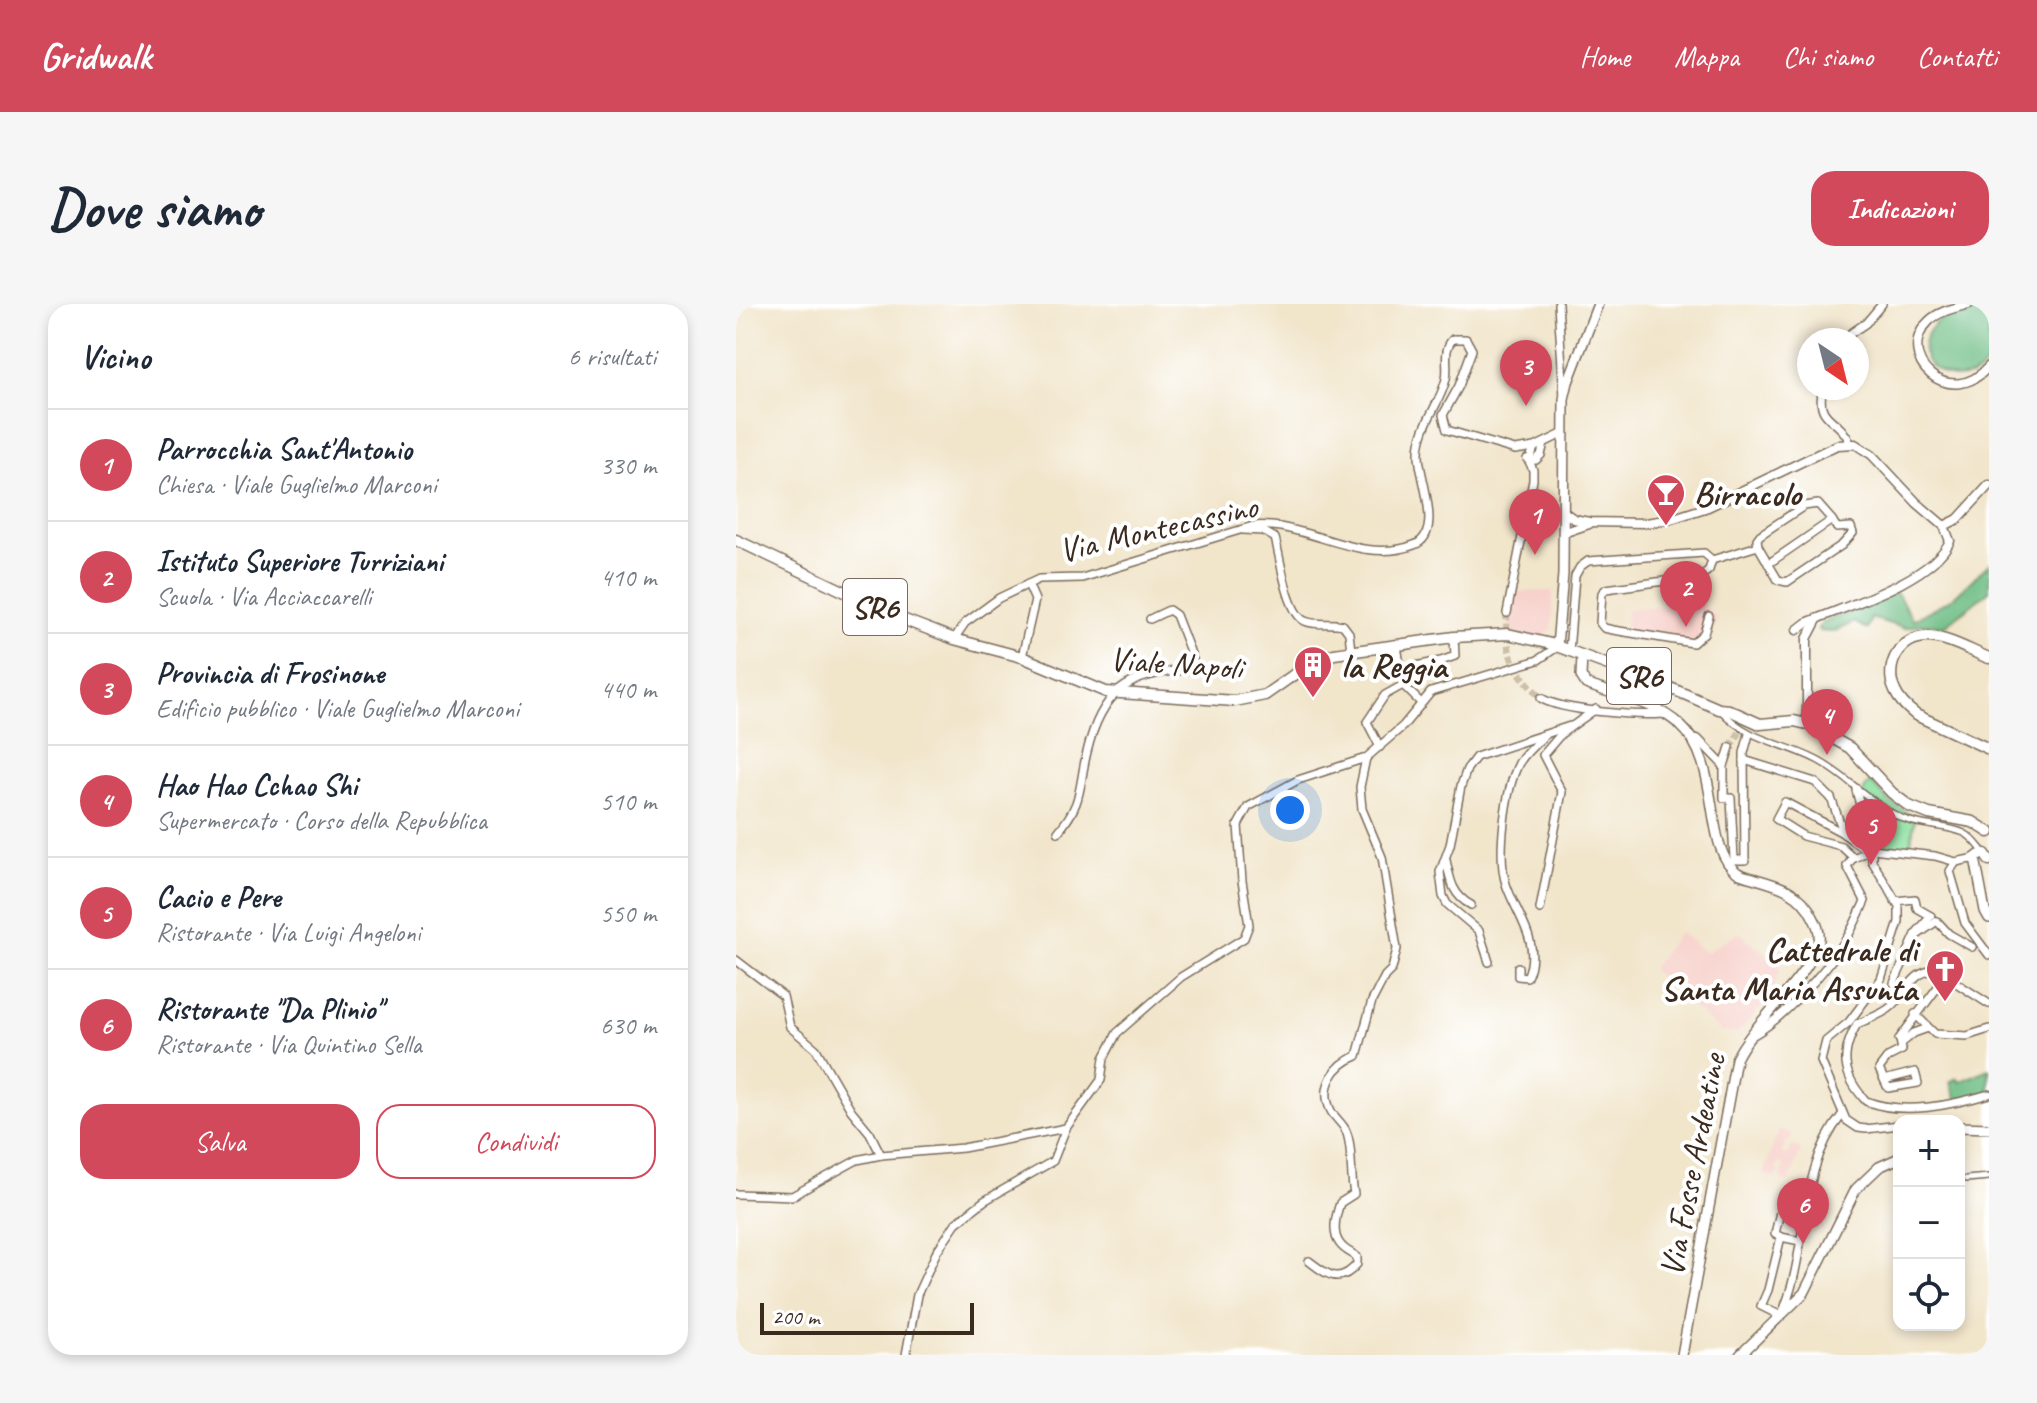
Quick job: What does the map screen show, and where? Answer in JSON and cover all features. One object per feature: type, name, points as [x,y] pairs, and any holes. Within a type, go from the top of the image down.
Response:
[{"type":"main road","points":[[1557,647],[1564,512],[1564,399],[1598,304]]},
{"type":"main road","name":"SR6","points":[[737,543],[902,619],[954,639],[1022,657]]},
{"type":"main road","name":"Viale Napoli","points":[[1022,657],[1113,693],[1235,701],[1251,699],[1278,688],[1312,662],[1351,651],[1454,637],[1508,634],[1557,647]]},
{"type":"main road","points":[[1989,658],[1947,641],[1919,638],[1900,649],[1890,668],[1893,689],[1906,708],[1989,749]]},
{"type":"main road","name":"SR6","points":[[1557,647],[1719,709]]},
{"type":"main road","name":"Via Fosse Ardeatine","points":[[1582,657],[1581,676],[1586,684],[1635,698],[1679,725],[1694,742],[1707,778],[1719,849],[1726,861],[1739,874],[1791,890],[1810,911],[1820,938],[1814,955],[1745,1039],[1736,1059],[1682,1355]]},
{"type":"main road","points":[[1719,709],[1729,710],[1760,724],[1794,721],[1807,724],[1850,748],[1892,793],[1909,806],[1929,814],[1978,823],[1989,832]]},
{"type":"main road","points":[[1983,858],[1985,911],[1989,918]]},
{"type":"main road","points":[[1965,1127],[1989,1128]]},
{"type":"main road","points":[[1740,1355],[1804,1293],[1856,1189],[1879,1167],[1893,1161]]},
{"type":"street","points":[[1558,304],[1564,399]]},
{"type":"street","points":[[1859,328],[1882,304]]},
{"type":"street","points":[[1969,304],[1938,314],[1925,325],[1919,338],[1921,362],[1930,375],[1950,384],[1971,381],[1989,366]]},
{"type":"street","name":"Via Montecassino","points":[[954,639],[965,623],[999,598],[1039,579],[1082,578],[1241,529],[1269,526],[1366,550],[1419,543],[1426,534],[1429,519],[1427,488],[1418,456],[1421,437],[1446,379],[1447,348],[1453,339],[1466,339],[1472,350],[1459,386],[1443,415],[1444,426],[1451,433],[1515,450],[1540,445],[1562,434]]},
{"type":"street","points":[[1797,630],[1924,570],[1948,546],[1950,536],[1944,526],[1917,503],[1872,455],[1850,443],[1822,411],[1820,400]]},
{"type":"street","points":[[1564,512],[1574,519],[1597,522],[1646,523],[1687,515],[1827,450],[1850,443]]},
{"type":"street","points":[[1529,461],[1540,445]]},
{"type":"street","points":[[1507,613],[1533,480],[1529,461],[1515,450]]},
{"type":"street","points":[[1944,526],[1958,519],[1989,485]]},
{"type":"street","points":[[1818,504],[1832,520],[1837,528],[1851,527],[1853,533],[1842,545],[1806,571],[1791,580],[1778,580],[1758,546],[1760,535],[1804,506],[1818,504]]},
{"type":"street","points":[[1768,564],[1832,520]]},
{"type":"street","points":[[1563,533],[1597,522]]},
{"type":"street","points":[[1241,529],[1245,532],[1263,531],[1275,538],[1289,593],[1299,616],[1308,622],[1343,625],[1349,633],[1351,651]]},
{"type":"street","points":[[1712,560],[1758,546]]},
{"type":"street","points":[[1569,652],[1575,576],[1588,561],[1704,553],[1712,560]]},
{"type":"street","points":[[1709,616],[1704,633],[1693,643],[1613,630],[1604,628],[1600,623],[1602,593],[1606,589],[1701,576],[1709,570],[1712,560]]},
{"type":"street","points":[[1022,657],[1035,600],[1028,584]]},
{"type":"street","points":[[1058,832],[1080,799],[1087,751],[1104,707],[1113,693],[1130,682],[1162,672],[1187,670],[1191,665],[1193,659],[1176,615],[1169,610],[1150,619]]},
{"type":"street","points":[[1807,724],[1807,639],[1819,617]]},
{"type":"street","points":[[1380,673],[1455,656],[1454,637]]},
{"type":"street","points":[[1397,644],[1400,667]]},
{"type":"street","points":[[906,1355],[917,1295],[937,1251],[956,1223],[984,1201],[1053,1161],[1066,1128],[1101,1080],[1104,1058],[1117,1033],[1181,977],[1244,938],[1249,925],[1238,825],[1248,807],[1298,780],[1366,758],[1403,726],[1420,702],[1438,688],[1480,680],[1538,660],[1557,647]]},
{"type":"street","points":[[1380,747],[1367,722],[1385,695],[1403,685],[1420,702]]},
{"type":"street","points":[[1541,698],[1557,706],[1663,714]]},
{"type":"street","points":[[1540,909],[1562,792],[1543,755],[1570,726],[1596,709]]},
{"type":"street","name":"SR6","points":[[1719,709],[1749,734],[1816,760],[1900,818],[1962,832],[1976,842],[1983,858]]},
{"type":"street","points":[[1489,962],[1479,931],[1455,912],[1443,896],[1440,872],[1446,860],[1461,786],[1467,769],[1476,757],[1570,726]]},
{"type":"street","points":[[1518,967],[1518,976],[1527,977],[1530,943],[1500,864],[1509,796],[1515,773],[1529,749],[1557,730]]},
{"type":"street","points":[[1730,747],[1724,766],[1724,798],[1731,798],[1734,860],[1745,860],[1744,760],[1749,734]]},
{"type":"street","points":[[1694,742],[1698,739],[1724,766]]},
{"type":"street","points":[[1309,1261],[1339,1277],[1346,1275],[1357,1264],[1357,1257],[1336,1237],[1340,1203],[1354,1194],[1347,1132],[1331,1111],[1329,1092],[1337,1066],[1357,1056],[1372,1001],[1392,969],[1397,949],[1382,857],[1362,809],[1360,787],[1366,758]]},
{"type":"street","points":[[1744,760],[1815,782],[1831,798],[1844,834]]},
{"type":"street","points":[[1856,790],[1872,850],[1872,861],[1899,906],[1899,922],[1886,967],[1853,1023],[1845,1061],[1866,1101],[1918,1108],[1989,1094]]},
{"type":"street","points":[[1854,858],[1838,845],[1803,836],[1776,819],[1785,802],[1844,834],[1863,848],[1935,856],[1956,862],[1983,858]]},
{"type":"street","points":[[1745,1039],[1762,1031],[1797,998],[1832,960],[1848,937],[1865,901],[1847,866],[1854,858],[1872,850]]},
{"type":"street","points":[[1446,860],[1453,889],[1458,897],[1471,905]]},
{"type":"street","points":[[1956,862],[1950,871],[1965,923],[1989,955]]},
{"type":"street","points":[[1894,983],[1916,936],[1931,916],[1917,908],[1915,899],[1895,901]]},
{"type":"street","points":[[1916,936],[1937,921],[1949,934],[1972,947]]},
{"type":"street","points":[[736,960],[783,996],[790,1027],[816,1049],[881,1155]]},
{"type":"street","points":[[1893,1126],[1866,1129],[1851,1124],[1842,1115],[1821,1056],[1826,1041],[1853,1023],[1891,1007],[1921,973],[1936,970],[1989,1004]]},
{"type":"street","points":[[1884,1080],[1879,1066],[1902,1050],[1899,1039],[1946,976]]},
{"type":"street","points":[[1915,1014],[1935,1034],[1967,1036],[1989,1029]]},
{"type":"street","points":[[1900,1040],[1903,1042],[1914,1033],[1928,1028]]},
{"type":"street","points":[[1781,1237],[1771,1282],[1761,1306],[1781,1316],[1788,1299],[1809,1186],[1829,1135],[1842,1115]]},
{"type":"street","points":[[736,1194],[792,1196],[857,1160],[963,1148],[1066,1128]]},
{"type":"street","points":[[1966,1179],[1989,1177]]},
{"type":"street","points":[[1800,1241],[1775,1234],[1784,1194],[1808,1202]]},
{"type":"shaded area","points":[[1553,591],[1552,629],[1538,639],[1507,631],[1515,592]]},
{"type":"shaded area","points":[[1701,603],[1717,618],[1711,637],[1698,648],[1626,633],[1626,609]]},
{"type":"shaded area","points":[[1679,932],[1706,952],[1738,932],[1776,961],[1780,969],[1771,996],[1738,1033],[1721,1032],[1651,969]]},
{"type":"shaded area","points":[[1779,1129],[1792,1134],[1782,1153],[1788,1155],[1792,1146],[1801,1149],[1789,1183],[1780,1180],[1784,1165],[1778,1163],[1776,1178],[1763,1174]]},
{"type":"green space","points":[[1989,304],[1989,355],[1982,369],[1971,376],[1943,374],[1931,365],[1924,354],[1925,339],[1936,323]]},
{"type":"green space","points":[[1989,564],[1989,591],[1945,626],[1923,624],[1904,628],[1871,618],[1867,629],[1854,622],[1833,632],[1819,631],[1823,623],[1891,592],[1898,595],[1913,620],[1954,597]]},
{"type":"green space","points":[[1871,782],[1887,800],[1915,818],[1910,848],[1876,847],[1862,802]]},
{"type":"green space","points":[[1989,1069],[1989,1092],[1957,1100],[1950,1082],[1957,1078],[1959,1082]]},
{"type":"tunnel","points":[[1507,613],[1507,640],[1512,660],[1541,698]]},
{"type":"tunnel","points":[[1730,747],[1742,729]]},
{"type":"place","name":"Provincia di Frosinone","points":[[1526,406]]},
{"type":"place","name":"Birracolo","points":[[1666,527]]},
{"type":"place","name":"Parrocchia Sant'Antonio","points":[[1535,555]]},
{"type":"place","name":"Istituto Superiore Turriziani","points":[[1686,627]]},
{"type":"place","name":"la Reggia","points":[[1313,699]]},
{"type":"place","name":"Hao Hao Cchao Shi","points":[[1827,755]]},
{"type":"place","name":"Cacio e Pere","points":[[1871,865]]},
{"type":"place","name":"Cattedrale di Santa Maria Assunta","points":[[1945,1003]]},
{"type":"place","name":"Ristorante \"Da Plinio\"","points":[[1803,1244]]}]
